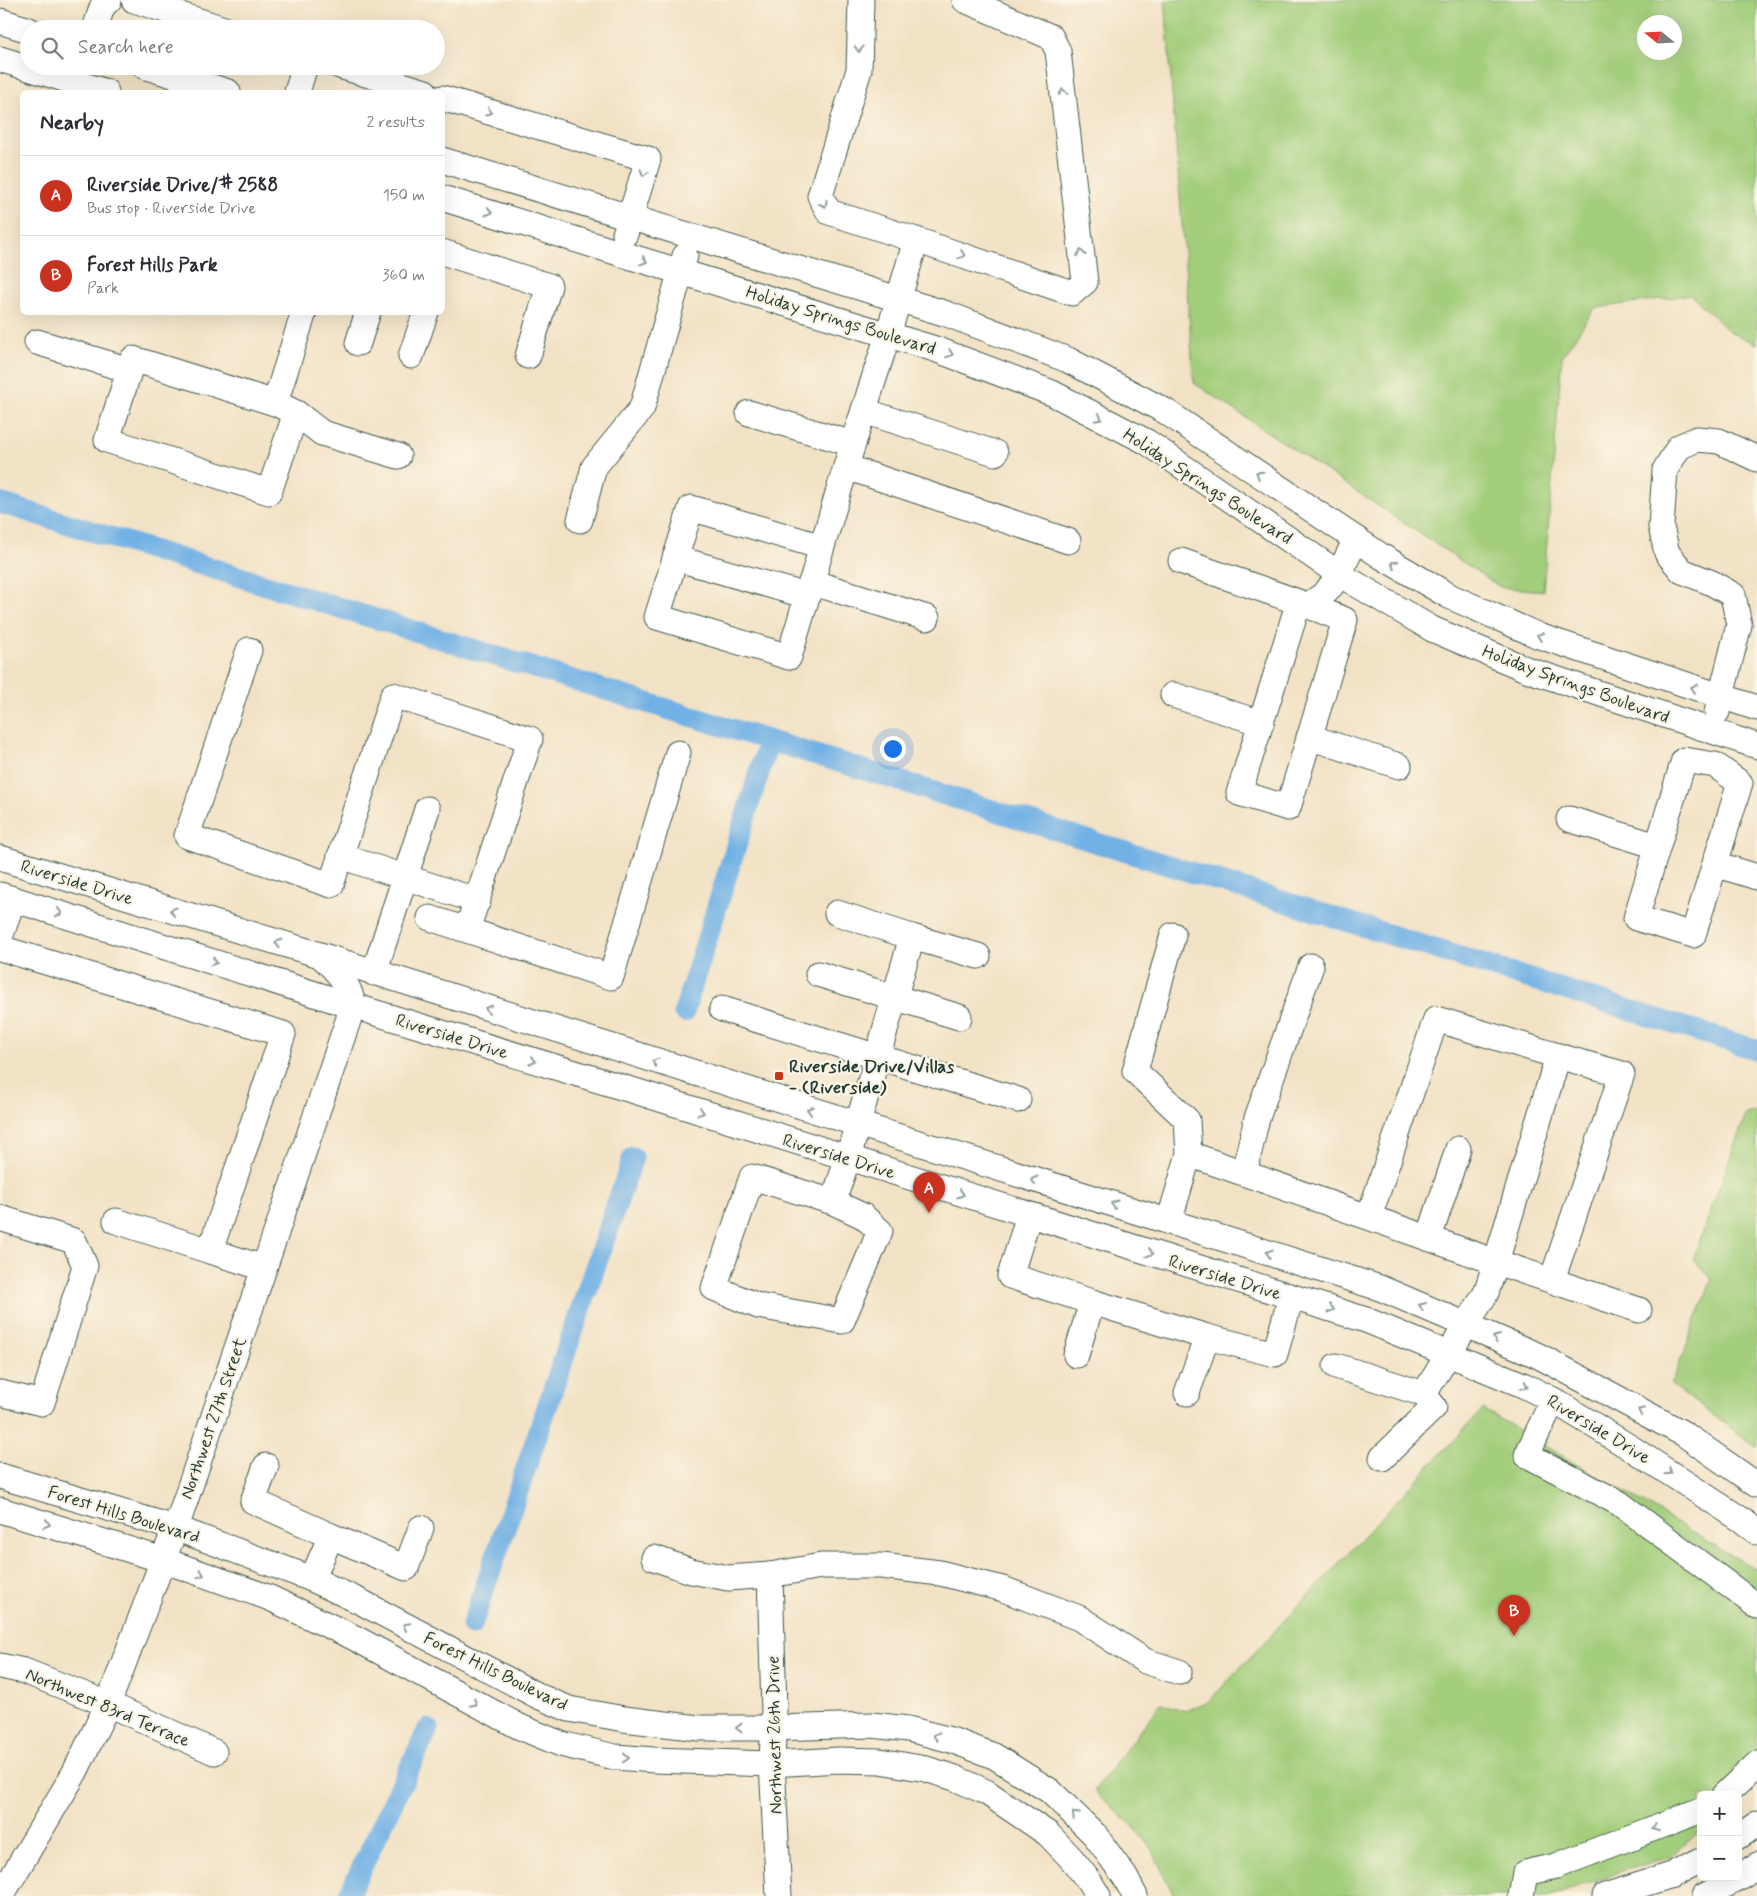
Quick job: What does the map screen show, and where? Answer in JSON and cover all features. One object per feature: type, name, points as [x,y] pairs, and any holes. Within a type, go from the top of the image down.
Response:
[{"type":"street","points":[[98,20],[102,7],[109,0]]},
{"type":"street","points":[[134,0],[196,20]]},
{"type":"street","points":[[861,0],[859,70],[820,196],[828,212],[1072,293],[1085,282],[1058,51],[1051,37],[965,0]]},
{"type":"street","points":[[0,21],[20,27]]},
{"type":"street","points":[[0,59],[20,63]]},
{"type":"street","points":[[81,75],[103,90]]},
{"type":"street","points":[[173,75],[222,90]]},
{"type":"street","points":[[297,90],[302,75]]},
{"type":"street","points":[[369,75],[418,90]]},
{"type":"street","points":[[445,99],[648,159],[618,253]]},
{"type":"street","name":"Holiday Springs Boulevard","points":[[445,161],[947,314],[1068,360],[1165,411],[1356,539],[1449,596],[1540,636],[1757,708]]},
{"type":"street","name":"Holiday Springs Boulevard","points":[[445,199],[935,349],[1052,393],[1147,442],[1338,574],[1432,629],[1526,670],[1757,746]]},
{"type":"street","points":[[580,520],[594,467],[642,408],[691,237]]},
{"type":"street","points":[[822,546],[691,508],[657,617],[789,657],[916,240]]},
{"type":"street","points":[[445,256],[549,286],[528,356]]},
{"type":"street","points":[[303,315],[285,408],[269,492],[107,440],[133,359],[285,408],[322,433],[398,456]]},
{"type":"street","points":[[358,343],[367,315]]},
{"type":"street","points":[[411,356],[425,315]]},
{"type":"street","points":[[38,342],[129,370]]},
{"type":"street","points":[[864,411],[995,453]]},
{"type":"street","points":[[749,413],[849,456],[1068,541]]},
{"type":"street","points":[[1716,765],[1721,696],[1739,625],[1733,595],[1712,583],[1682,571],[1667,553],[1662,527],[1665,470],[1679,447],[1697,439],[1719,441],[1757,459]]},
{"type":"street","points":[[1181,561],[1282,598],[1308,605],[1346,620],[1288,808],[1239,793],[1296,611],[1308,605],[1326,592],[1338,574],[1356,539]]},
{"type":"street","points":[[675,558],[927,618]]},
{"type":"street","points":[[249,650],[187,836],[331,885],[393,695],[530,739],[467,930]]},
{"type":"street","points":[[1172,695],[1261,723]]},
{"type":"street","points":[[1309,737],[1399,766]]},
{"type":"street","points":[[430,918],[611,977],[678,753]]},
{"type":"street","points":[[1684,760],[1716,765],[1740,783],[1693,935],[1636,918],[1684,760]]},
{"type":"street","points":[[374,973],[427,809]]},
{"type":"street","points":[[1569,819],[1657,846]]},
{"type":"street","points":[[340,856],[478,900]]},
{"type":"street","name":"Riverside Drive","points":[[0,858],[320,955],[1380,1288],[1539,1356],[1684,1434],[1757,1485]]},
{"type":"street","points":[[1715,864],[1757,877]]},
{"type":"street","points":[[0,938],[6,897]]},
{"type":"street","name":"Riverside Drive","points":[[6,897],[1366,1320],[1523,1385],[1553,1400],[1634,1450],[1742,1520],[1757,1532]]},
{"type":"street","points":[[837,913],[978,956]]},
{"type":"street","points":[[1169,1222],[1189,1154],[1187,1120],[1136,1071],[1173,935]]},
{"type":"street","points":[[833,1202],[848,1158],[912,937]]},
{"type":"street","points":[[0,948],[283,1034],[210,1251]]},
{"type":"street","points":[[320,955],[343,979],[351,993],[353,1006],[369,996],[410,984]]},
{"type":"street","points":[[1244,1173],[1257,1118],[1311,966]]},
{"type":"street","points":[[818,974],[959,1017]]},
{"type":"street","name":"Northwest 27th Street","points":[[2,1896],[75,1772],[108,1704],[175,1528],[353,1006]]},
{"type":"street","points":[[722,1009],[1018,1100]]},
{"type":"street","points":[[1369,1217],[1436,1018],[1622,1074],[1552,1280]]},
{"type":"street","points":[[1424,1394],[1486,1293],[1558,1056]]},
{"type":"street","points":[[1429,1238],[1458,1150]]},
{"type":"street","points":[[1189,1154],[1639,1310]]},
{"type":"street","points":[[752,1177],[833,1202],[864,1216],[880,1232],[842,1321],[758,1306],[714,1288],[752,1177]]},
{"type":"street","points":[[1028,1215],[1010,1276],[1092,1302],[1207,1337],[1284,1357],[1291,1297]]},
{"type":"street","points":[[0,1218],[74,1241],[85,1266],[42,1403],[0,1392]]},
{"type":"street","points":[[116,1221],[264,1268]]},
{"type":"street","points":[[1076,1355],[1092,1302]]},
{"type":"street","points":[[1187,1393],[1207,1337]]},
{"type":"street","points":[[1336,1366],[1424,1394],[1434,1407],[1382,1458]]},
{"type":"street","points":[[1553,1400],[1527,1454],[1619,1503],[1757,1606]]},
{"type":"street","points":[[266,1466],[253,1502],[406,1568],[421,1528]]},
{"type":"street","name":"Forest Hills Boulevard","points":[[0,1476],[175,1528],[312,1579],[363,1603],[538,1696],[569,1709],[624,1719],[699,1728],[872,1725],[908,1729],[951,1740],[994,1756],[1050,1791],[1095,1835],[1125,1877],[1135,1896]]},
{"type":"street","name":"Forest Hills Boulevard","points":[[0,1510],[163,1560],[270,1598],[355,1638],[520,1727],[561,1744],[615,1757],[654,1760],[772,1764],[855,1760],[880,1761],[926,1769],[955,1778],[986,1792],[1048,1834],[1090,1881],[1098,1896]]},
{"type":"street","points":[[312,1579],[331,1536]]},
{"type":"street","points":[[654,1558],[691,1571],[728,1578],[770,1575],[821,1566],[881,1566],[940,1573],[1003,1589],[1079,1618],[1145,1661],[1180,1672]]},
{"type":"street","name":"Northwest 26th Drive","points":[[770,1575],[774,1728],[772,1764],[779,1896]]},
{"type":"street","points":[[449,1689],[468,1658]]},
{"type":"street","name":"Northwest 83rd Terrace","points":[[0,1666],[24,1671],[108,1704],[214,1752]]},
{"type":"street","points":[[1728,1791],[1757,1764]]},
{"type":"street","points":[[1523,1884],[1556,1866],[1697,1812]]},
{"type":"street","points":[[1741,1836],[1757,1824]]},
{"type":"street","points":[[1071,1858],[1095,1835]]},
{"type":"street","points":[[1606,1896],[1672,1875],[1697,1862]]},
{"type":"street","points":[[1704,1896],[1736,1885],[1757,1865]]},
{"type":"green space","points":[[1165,0],[1757,0],[1757,344],[1730,332],[1691,295],[1595,308],[1562,357],[1543,591],[1500,587],[1194,383]]},
{"type":"green space","points":[[1757,1111],[1757,1447],[1671,1385],[1712,1279],[1693,1259],[1746,1114]]},
{"type":"green space","points":[[1483,1409],[1757,1570],[1757,1779],[1742,1792],[1697,1791],[1697,1834],[1673,1855],[1548,1896],[1174,1896],[1152,1850],[1133,1826],[1094,1791],[1161,1703],[1186,1711],[1209,1701]]},
{"type":"waterway","points":[[0,503],[868,771],[1757,1050]]},
{"type":"waterway","points":[[684,1012],[769,741]]},
{"type":"waterway","points":[[472,1625],[633,1157]]},
{"type":"waterway","points":[[348,1896],[428,1729]]},
{"type":"place","name":"Riverside Drive/Villas - (Riverside)","points":[[779,1076]]},
{"type":"place","name":"Riverside Drive/# 2588","points":[[929,1213]]},
{"type":"place","name":"Forest Hills Park","points":[[1514,1636]]}]
